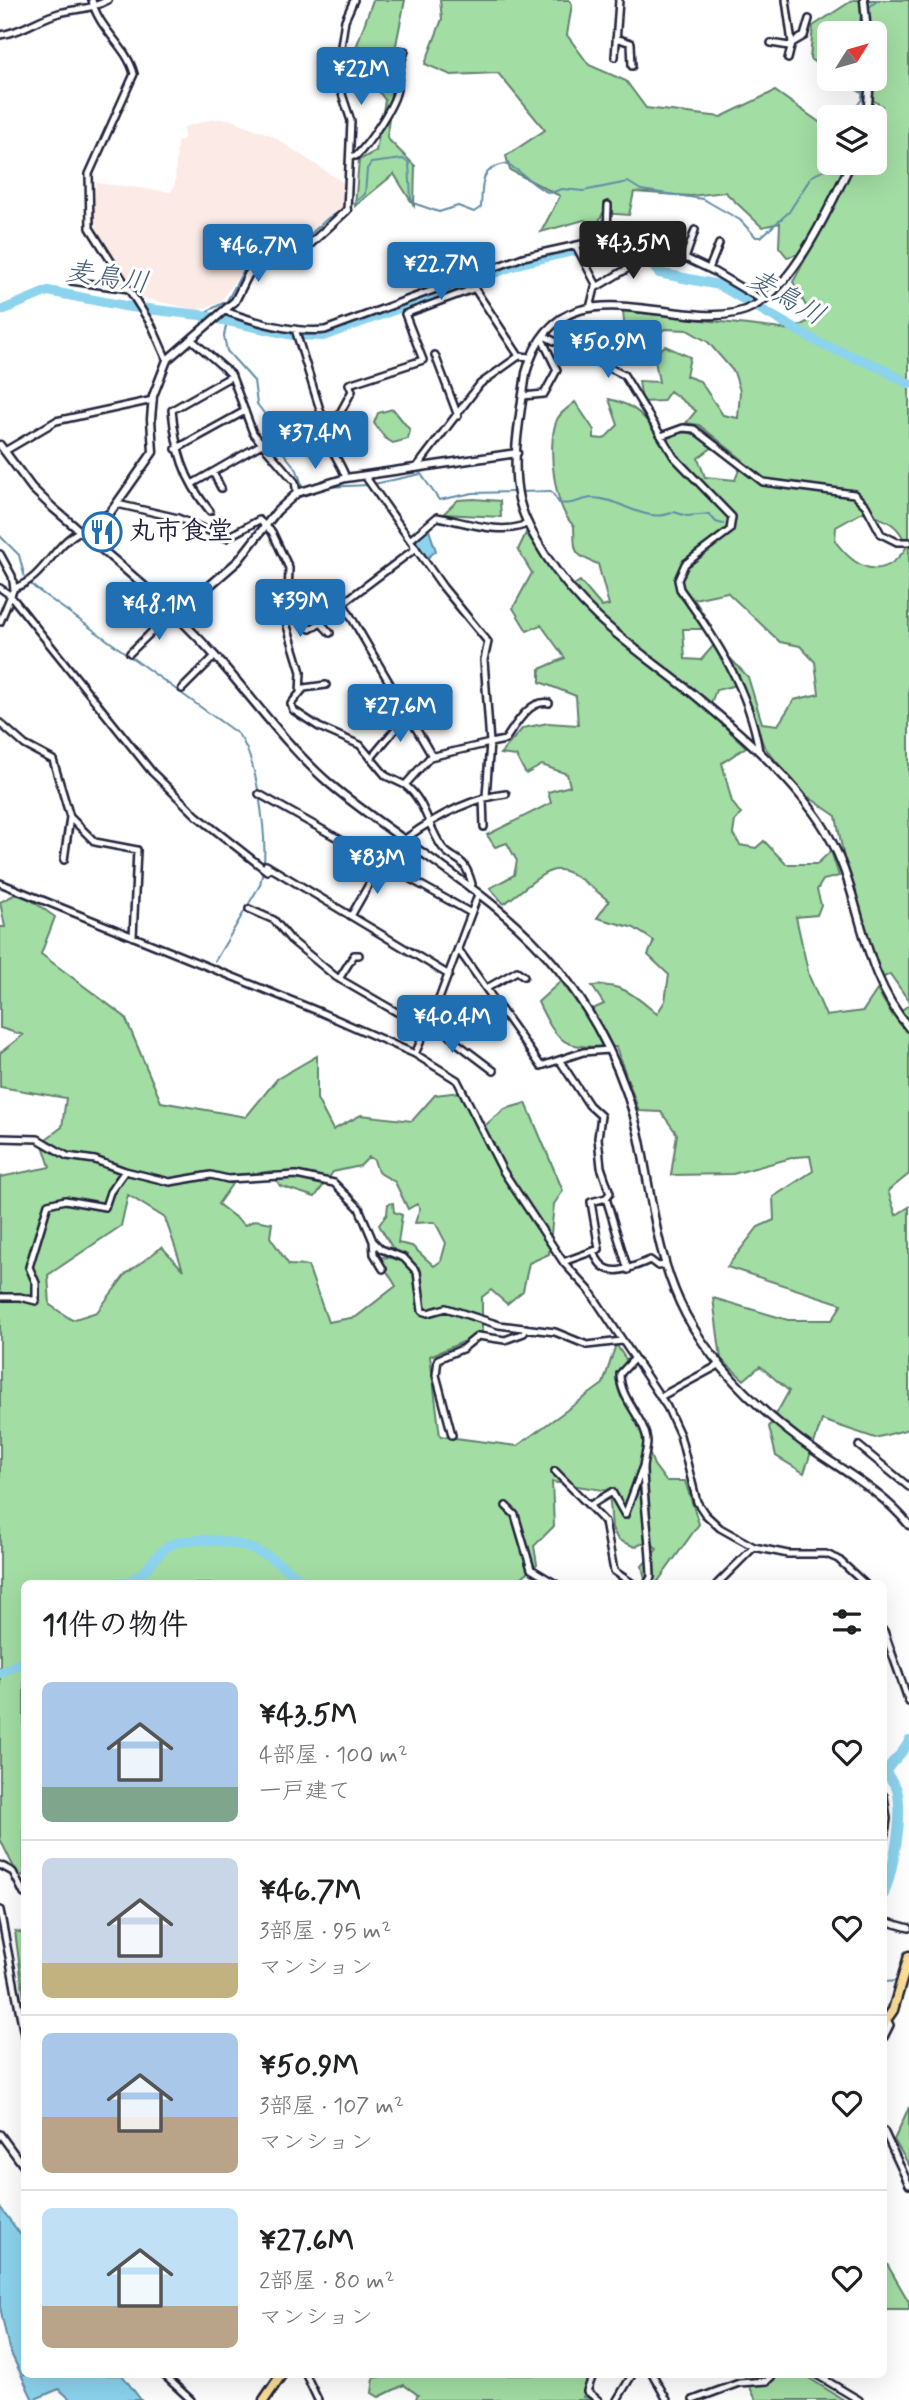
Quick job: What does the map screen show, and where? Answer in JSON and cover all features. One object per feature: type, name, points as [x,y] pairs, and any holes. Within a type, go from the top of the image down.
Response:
[{"type":"main road","points":[[887,2017],[898,1996],[909,1956]]},
{"type":"main road","points":[[268,2398],[279,2378]]},
{"type":"street","points":[[0,35],[30,28],[57,14],[108,0]]},
{"type":"street","points":[[14,588],[28,583],[58,547],[101,520],[117,504],[153,453],[153,400],[167,360],[225,311],[257,264],[309,244],[347,210],[351,121],[340,88],[338,66],[345,20],[354,0]]},
{"type":"street","points":[[615,57],[619,0]]},
{"type":"street","points":[[786,0],[792,43],[788,59]]},
{"type":"street","points":[[864,0],[866,21]]},
{"type":"street","points":[[93,3],[127,57],[134,74],[100,148],[87,184],[90,228],[152,326],[167,360]]},
{"type":"street","points":[[771,43],[789,46],[804,36],[809,19]]},
{"type":"street","points":[[616,38],[631,43],[632,66]]},
{"type":"street","points":[[351,156],[356,156],[366,148],[387,112],[397,92],[397,69],[405,51]]},
{"type":"street","points":[[845,175],[795,268],[776,290],[753,307],[727,314],[624,306],[590,308],[568,316],[543,337],[530,357],[523,396],[517,453],[517,488],[527,523],[568,587],[592,615],[691,692],[760,753],[809,807],[828,835],[842,867],[877,980],[909,1028]]},
{"type":"street","points":[[225,311],[295,329],[318,331],[336,327],[523,257],[600,240],[607,232],[608,205]]},
{"type":"street","points":[[685,259],[695,230]]},
{"type":"street","points":[[607,232],[636,235],[709,269],[762,300]]},
{"type":"street","points":[[709,269],[719,244]]},
{"type":"street","points":[[576,246],[597,286]]},
{"type":"street","points":[[590,308],[597,286],[662,248]]},
{"type":"street","points":[[467,277],[519,356]]},
{"type":"street","points":[[71,281],[129,289]]},
{"type":"street","points":[[325,430],[333,426],[352,391],[349,384],[423,360],[405,314],[473,289]]},
{"type":"street","points":[[295,329],[325,430],[325,440],[340,460],[346,478]]},
{"type":"street","points":[[523,396],[544,394],[556,370],[543,337]]},
{"type":"street","points":[[543,337],[624,375],[674,457],[732,517],[730,530],[685,564],[678,580],[680,589],[731,664],[751,717],[760,753]]},
{"type":"street","points":[[192,340],[225,366],[232,376],[260,445],[295,482],[297,493]]},
{"type":"street","points":[[435,355],[458,416]]},
{"type":"street","points":[[415,468],[458,416],[480,384],[519,356],[530,357]]},
{"type":"street","points":[[210,511],[192,484],[176,449],[172,410],[232,376]]},
{"type":"street","points":[[153,400],[56,421],[2,448],[32,488],[174,614],[215,656],[318,773],[512,922],[558,970],[609,1050],[632,1111],[655,1231],[684,1311],[719,1365],[758,1406],[887,1503],[909,1525]]},
{"type":"street","points":[[176,449],[245,411]]},
{"type":"street","points":[[661,436],[683,428],[694,429],[709,437],[763,482],[854,494],[866,506],[881,534],[897,542],[909,542]]},
{"type":"street","points":[[192,484],[260,445]]},
{"type":"street","points":[[130,653],[238,561],[266,524],[297,493],[346,478],[517,453]]},
{"type":"street","points":[[212,472],[221,488]]},
{"type":"street","points":[[365,476],[488,642],[484,660],[490,743],[484,797],[484,827]]},
{"type":"street","points":[[117,504],[178,518],[226,538],[259,520],[266,524],[287,560],[289,575],[286,626],[301,672],[300,693]]},
{"type":"street","points":[[410,540],[437,517],[472,527],[517,528],[527,523]]},
{"type":"street","points":[[287,612],[310,629],[321,623],[328,611],[343,603],[416,548]]},
{"type":"street","points":[[0,554],[12,576],[14,588],[0,622]]},
{"type":"street","points":[[286,598],[304,586],[328,611]]},
{"type":"street","points":[[0,588],[10,595],[152,772],[197,816],[267,868],[449,975]]},
{"type":"street","points":[[343,603],[432,756]]},
{"type":"street","points":[[321,623],[330,633]]},
{"type":"street","points":[[182,690],[215,656]]},
{"type":"street","points":[[327,685],[304,688],[291,704],[293,710],[326,731],[360,745],[386,776],[405,785],[419,800],[443,849],[464,863],[472,884],[470,888]]},
{"type":"street","points":[[405,785],[432,756],[505,740],[526,713],[540,703],[549,703]]},
{"type":"street","points":[[371,758],[408,715]]},
{"type":"street","points":[[0,723],[25,746],[53,760],[71,817],[95,842],[136,850],[133,937]]},
{"type":"street","points":[[259,794],[471,913]]},
{"type":"street","points":[[405,839],[428,822],[484,797],[506,794]]},
{"type":"street","points":[[64,860],[71,817]]},
{"type":"street","points":[[351,916],[381,863]]},
{"type":"street","points":[[0,883],[415,1054],[443,1070],[462,1086],[503,1171],[563,1262],[589,1290],[660,1397],[680,1435],[697,1502],[705,1514],[720,1528],[754,1547],[788,1554],[826,1554],[845,1565],[861,1580]]},
{"type":"street","points":[[415,1054],[449,975],[478,895]]},
{"type":"street","points":[[249,909],[274,920],[291,940],[339,979],[426,1029]]},
{"type":"street","points":[[458,949],[541,1066],[583,1052],[609,1050]]},
{"type":"street","points":[[339,979],[354,955],[359,955]]},
{"type":"street","points":[[487,988],[517,971],[524,976]]},
{"type":"street","points":[[432,1017],[457,1043],[494,1071]]},
{"type":"street","points":[[560,1061],[589,1105],[601,1116],[598,1138],[601,1167],[610,1193],[606,1198],[591,1202],[599,1249],[563,1262]]},
{"type":"street","points":[[0,1138],[38,1139],[67,1156],[95,1160],[125,1171],[170,1182],[211,1175],[228,1179],[296,1175],[334,1183],[359,1208],[373,1241],[374,1254],[383,1269]]},
{"type":"street","points":[[0,1297],[20,1297],[36,1301],[36,1283],[29,1268],[46,1207],[54,1201],[65,1200],[105,1207],[110,1192],[125,1171]]},
{"type":"street","points":[[606,1198],[628,1270]]},
{"type":"street","points":[[373,1241],[381,1250],[404,1258],[417,1272],[422,1311],[428,1313],[446,1308],[499,1325],[519,1325],[555,1332],[587,1345],[622,1341]]},
{"type":"street","points":[[594,1251],[604,1267],[616,1272],[650,1261],[658,1266],[666,1265]]},
{"type":"street","points":[[452,1435],[436,1375],[438,1359],[463,1349],[478,1336],[505,1340],[524,1333],[526,1328]]},
{"type":"street","points":[[589,1506],[612,1492],[625,1515],[643,1466],[648,1441],[636,1411],[620,1389],[620,1374],[634,1359]]},
{"type":"street","points":[[660,1397],[719,1365]]},
{"type":"street","points":[[859,1446],[909,1487]]},
{"type":"street","points":[[643,1466],[649,1525],[650,1580]]},
{"type":"street","points":[[555,1471],[608,1527],[614,1571],[627,1580]]},
{"type":"street","points":[[506,1506],[515,1515],[531,1569],[549,1580]]},
{"type":"street","points":[[721,1580],[754,1547]]},
{"type":"street","points":[[887,1640],[909,1702]]},
{"type":"street","points":[[0,1865],[13,1872],[21,1888]]},
{"type":"street","points":[[0,1910],[21,2019]]},
{"type":"street","points":[[887,1922],[909,1928]]},
{"type":"street","points":[[0,2134],[21,2163]]},
{"type":"street","points":[[887,2137],[909,2185]]},
{"type":"street","points":[[167,2378],[191,2400]]},
{"type":"street","points":[[307,2378],[318,2400]]},
{"type":"street","points":[[592,2378],[587,2391],[598,2400]]},
{"type":"street","points":[[617,2400],[630,2378]]},
{"type":"street","points":[[655,2378],[667,2400]]},
{"type":"street","points":[[692,2400],[739,2383],[767,2381],[770,2378]]},
{"type":"street","points":[[822,2378],[859,2400]]},
{"type":"shaded area","points":[[213,119],[229,119],[271,135],[347,185],[345,204],[300,241],[262,251],[243,262],[241,272],[220,303],[197,310],[138,297],[98,232],[94,218],[96,183],[171,192],[175,184],[177,142],[184,139],[184,127]]},
{"type":"green space","points":[[373,0],[405,0],[395,50],[387,138],[415,166],[414,206],[394,174],[355,206],[359,160],[376,151],[385,100],[353,56]]},
{"type":"green space","points":[[440,0],[569,0],[572,4],[567,35],[589,65],[626,81],[646,108],[721,117],[775,91],[817,121],[817,175],[887,175],[887,105],[880,105],[859,91],[887,91],[887,21],[821,21],[853,0],[909,0],[909,1001],[890,974],[882,978],[874,952],[869,947],[844,859],[836,816],[800,791],[764,746],[730,658],[748,677],[762,723],[778,725],[794,700],[819,694],[815,662],[800,646],[780,642],[727,592],[694,599],[711,626],[707,629],[683,629],[685,659],[701,660],[714,645],[726,658],[737,685],[716,690],[708,711],[746,747],[722,763],[732,802],[741,814],[735,821],[733,834],[740,845],[756,848],[764,841],[786,864],[817,864],[831,851],[839,876],[823,880],[817,890],[821,905],[817,915],[796,917],[809,976],[826,1016],[863,1011],[877,990],[893,1016],[909,1005],[909,1174],[888,1191],[896,1215],[909,1207],[909,1429],[875,1438],[822,1420],[804,1473],[776,1456],[769,1427],[789,1391],[760,1366],[744,1380],[721,1359],[713,1298],[788,1320],[832,1320],[842,1304],[727,1267],[758,1227],[774,1220],[773,1197],[813,1171],[810,1156],[795,1157],[733,1174],[671,1175],[677,1134],[661,1112],[639,1111],[616,1047],[585,1047],[566,1042],[552,1029],[538,1002],[561,981],[584,1013],[604,1004],[592,986],[612,986],[628,992],[657,1014],[665,1001],[669,975],[648,955],[654,941],[634,928],[597,918],[609,901],[566,871],[547,873],[504,904],[490,888],[514,875],[517,861],[507,843],[495,847],[487,835],[551,803],[548,792],[570,786],[567,774],[542,765],[526,774],[516,756],[500,754],[523,728],[548,723],[578,725],[576,696],[540,682],[540,669],[565,658],[541,625],[527,631],[513,608],[532,573],[518,550],[526,533],[566,590],[580,581],[602,607],[609,605],[598,564],[579,555],[574,526],[561,506],[557,492],[552,446],[557,419],[575,402],[594,430],[594,438],[604,439],[618,425],[609,399],[618,402],[639,413],[660,440],[683,433],[699,436],[713,447],[698,458],[705,477],[735,480],[743,460],[699,425],[686,423],[696,411],[670,391],[663,401],[642,402],[639,381],[659,382],[654,355],[665,346],[690,357],[686,376],[700,381],[723,415],[738,418],[740,391],[734,372],[708,342],[687,330],[665,329],[651,338],[626,343],[623,311],[791,330],[813,319],[793,282],[809,252],[787,257],[779,247],[780,223],[762,227],[725,192],[691,196],[634,192],[629,215],[603,213],[597,225],[584,220],[541,232],[560,196],[510,170],[506,156],[545,130],[498,73],[451,75],[425,64],[442,19]],"holes":[[[863,512],[885,520],[901,533],[906,548],[888,565],[869,568],[860,564],[835,541],[836,527]]]},
{"type":"green space","points":[[817,23],[817,64],[810,59],[813,26]]},
{"type":"green space","points":[[393,409],[410,430],[408,439],[393,443],[385,438],[374,423],[378,413]]},
{"type":"green space","points":[[458,500],[500,501],[501,517],[443,514]]},
{"type":"green space","points":[[20,892],[55,917],[41,954],[125,1017],[161,1102],[246,1117],[277,1079],[317,1056],[317,1099],[333,1130],[361,1115],[412,1121],[435,1095],[460,1092],[483,1127],[505,1109],[526,1103],[563,1191],[554,1204],[549,1254],[529,1263],[523,1291],[507,1304],[491,1290],[482,1297],[482,1334],[430,1356],[440,1436],[517,1446],[603,1384],[616,1344],[627,1361],[619,1373],[617,1384],[621,1397],[632,1408],[654,1465],[666,1481],[685,1481],[699,1524],[659,1580],[645,1580],[642,1566],[657,1549],[649,1540],[635,1547],[618,1540],[612,1528],[609,1491],[552,1482],[554,1526],[534,1546],[537,1564],[519,1580],[21,1580],[21,1875],[17,1874],[0,1839],[0,1177],[50,1167],[42,1142],[62,1127],[66,1098],[0,1087],[0,1053],[23,1035],[0,1028],[0,927],[5,927],[0,902]],"holes":[[[369,1157],[374,1160],[378,1172],[395,1182],[408,1209],[417,1204],[420,1208],[415,1223],[435,1222],[446,1243],[441,1261],[434,1266],[412,1246],[398,1243],[402,1215],[394,1212],[393,1203],[388,1204],[387,1214],[379,1225],[394,1251],[392,1258],[378,1257],[396,1286],[356,1317],[328,1322],[308,1266],[289,1265],[270,1237],[272,1223],[255,1220],[245,1225],[218,1204],[237,1177],[271,1171],[280,1186],[315,1197],[333,1172],[360,1166]],[[128,1195],[165,1218],[183,1270],[162,1247],[126,1274],[97,1312],[72,1320],[50,1305],[48,1275],[121,1226]]]},
{"type":"green space","points":[[15,1931],[21,1932],[21,1976]]},
{"type":"green space","points":[[909,2107],[909,2165],[894,2140]]},
{"type":"green space","points":[[887,2264],[909,2302],[909,2309],[887,2309]]},
{"type":"green space","points":[[374,2378],[591,2378],[583,2397],[604,2400],[415,2400],[418,2395],[404,2385],[379,2397],[372,2393]]},
{"type":"green space","points":[[745,2378],[809,2378],[844,2400],[756,2400]]},
{"type":"water","points":[[428,527],[436,551],[427,558],[415,542]]},
{"type":"water","points":[[0,2207],[21,2235],[21,2374],[9,2349],[0,2307]]},
{"type":"water","points":[[23,2378],[124,2378],[141,2400],[71,2400],[59,2389],[33,2400]]},
{"type":"waterway","points":[[866,10],[878,0]]},
{"type":"waterway","points":[[860,21],[861,13]]},
{"type":"waterway","points":[[858,105],[862,99],[862,91]]},
{"type":"waterway","points":[[350,206],[365,194],[367,169],[371,163],[403,159],[409,163],[411,199],[416,204],[439,212],[458,206],[474,212],[481,207],[482,185],[486,174],[504,164],[550,193],[562,189],[583,191],[628,182],[641,190],[703,199],[740,220],[756,237],[761,237],[789,212],[811,177],[817,174]]},
{"type":"waterway","points":[[200,315],[227,301],[247,264],[256,257],[302,242],[328,218],[342,211]]},
{"type":"waterway","name":"麦鳥川","points":[[0,311],[48,291],[130,307],[200,315],[293,335],[323,336],[521,263],[617,241],[637,247],[659,273],[719,285],[821,344],[879,367],[909,384]]},
{"type":"waterway","points":[[227,321],[224,336],[227,351],[254,381],[257,404],[266,416],[270,436],[297,470],[303,488]]},
{"type":"waterway","points":[[374,484],[421,474],[439,500],[473,493],[515,492]]},
{"type":"waterway","points":[[326,487],[369,485]]},
{"type":"waterway","points":[[521,492],[551,491],[559,503],[563,504],[592,498],[603,499],[653,515],[674,512],[687,516],[709,514],[716,522],[723,524]]},
{"type":"waterway","points":[[0,536],[19,555],[25,578],[35,588],[238,734],[245,745],[256,778],[264,834],[264,864]]},
{"type":"waterway","points":[[215,961],[260,885],[263,870]]},
{"type":"waterway","points":[[132,1580],[171,1545],[199,1540],[230,1542],[256,1551],[269,1557],[300,1580]]},
{"type":"waterway","points":[[0,1673],[21,1662]]},
{"type":"waterway","points":[[887,1770],[909,1741]]},
{"type":"waterway","points":[[887,1773],[897,1790],[899,1814],[894,1857],[887,1884]]},
{"type":"waterway","points":[[887,1982],[898,1981]]},
{"type":"place","name":"丸市食堂","points":[[102,532]]}]
